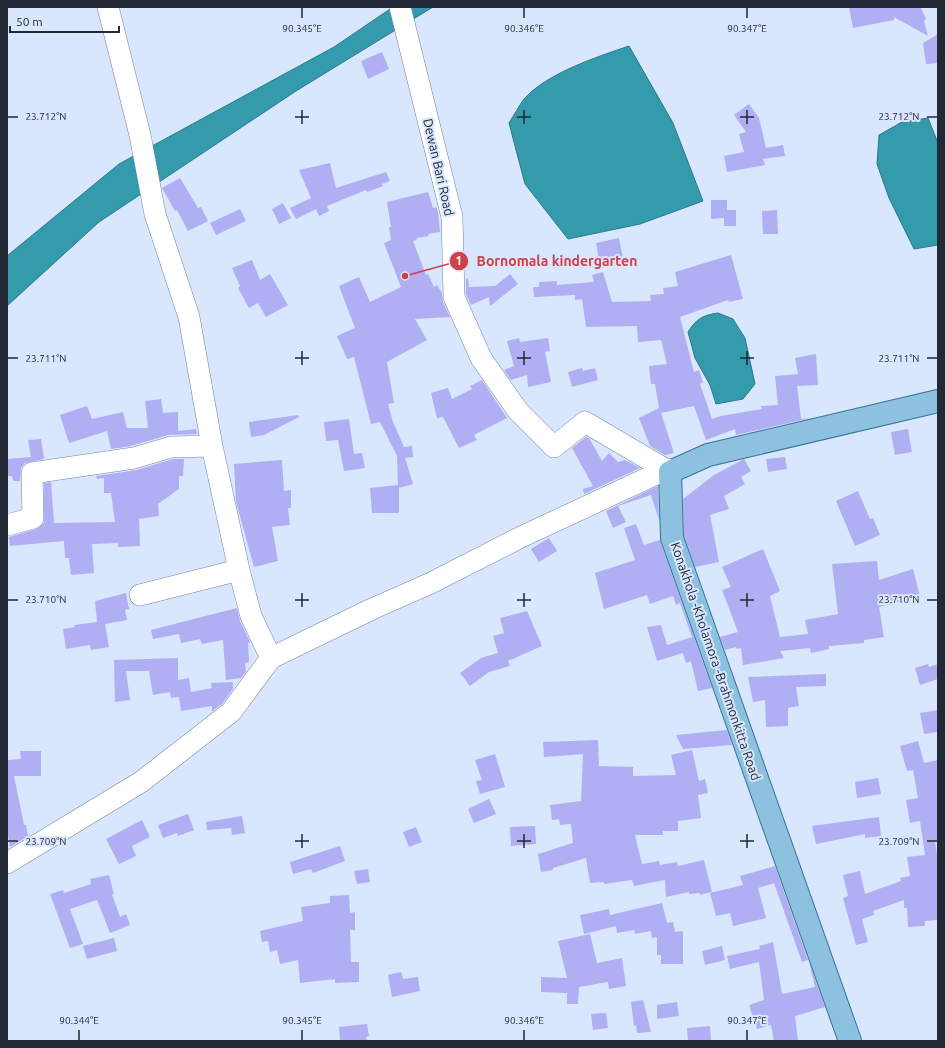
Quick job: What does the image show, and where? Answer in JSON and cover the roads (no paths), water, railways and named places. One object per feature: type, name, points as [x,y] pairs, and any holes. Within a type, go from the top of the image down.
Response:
[{"type":"main road","points":[[668,470],[708,455],[938,401]]},
{"type":"main road","name":"Konakhola -Kholamora -Brahmonkitta Road","points":[[668,470],[672,538],[850,1041]]},
{"type":"street","points":[[108,7],[140,135],[155,214],[189,316],[212,446],[239,570],[251,616],[271,658]]},
{"type":"street","name":"Dewan Bari Road","points":[[400,7],[452,217],[454,297],[481,358],[518,411],[554,447],[585,422],[668,470]]},
{"type":"street","points":[[7,525],[33,518],[32,473],[134,458],[171,447],[212,446]]},
{"type":"street","points":[[7,863],[141,782],[231,712],[271,658],[365,612],[431,584],[521,537],[668,470]]},
{"type":"street","points":[[140,595],[239,570]]},
{"type":"water","points":[[393,7],[433,7],[296,91],[99,222],[7,306],[7,256],[119,164],[334,47]]},
{"type":"water","points":[[629,46],[673,123],[703,201],[640,224],[568,239],[525,184],[509,123],[524,99],[546,81],[573,67]]},
{"type":"water","points":[[928,118],[938,143],[938,245],[914,249],[889,198],[877,164],[879,135],[902,122]]},
{"type":"water","points":[[718,313],[733,319],[745,338],[755,384],[743,399],[716,404],[710,385],[695,358],[688,332],[700,318]]},
{"type":"place","name":"Bornomala kindergarten","points":[[405,276]]}]
